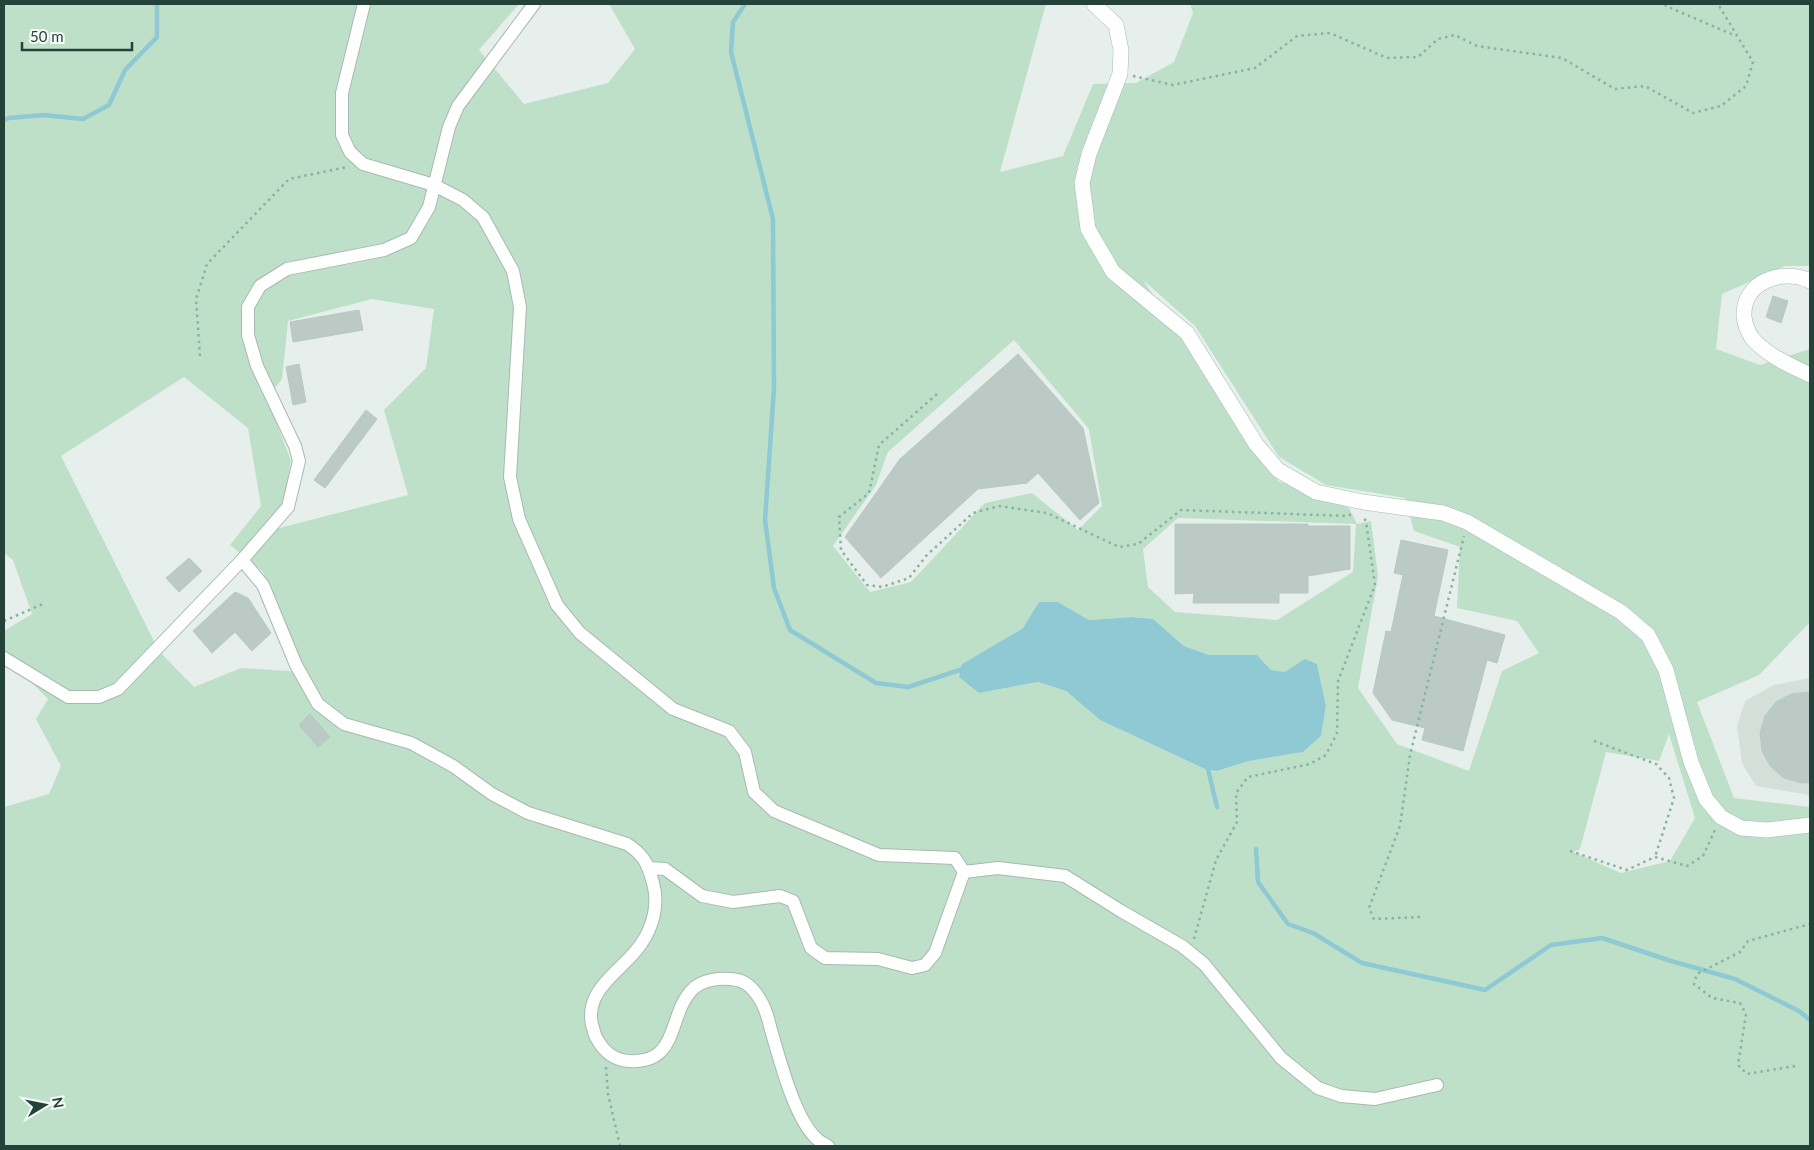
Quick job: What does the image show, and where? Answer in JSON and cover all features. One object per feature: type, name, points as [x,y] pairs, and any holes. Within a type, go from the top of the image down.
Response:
[{"type":"street","points":[[364,4],[342,94],[342,135],[350,152],[363,164],[434,186],[463,200],[483,217],[513,271],[520,307],[510,477],[519,519],[558,605],[580,633],[673,710],[729,731],[745,752],[754,792],[774,811],[879,855],[955,858],[964,872]]},
{"type":"street","points":[[4,658],[68,697],[99,697],[118,689],[242,560],[288,507],[299,461],[295,446],[257,366],[248,335],[248,307],[260,286],[287,269],[384,250],[411,238],[429,207],[450,127],[458,106],[534,4]]},
{"type":"street","points":[[1094,4],[1116,25],[1121,50],[1120,74],[1090,154],[1082,184],[1088,229],[1113,272],[1187,333],[1256,444],[1278,470],[1316,492],[1361,506],[1443,513],[1467,522],[1621,612],[1648,635],[1666,670],[1691,762],[1706,799],[1721,817],[1741,828],[1767,830],[1810,825]]},
{"type":"street","points":[[1810,281],[1800,277],[1783,275],[1767,279],[1756,286],[1748,297],[1744,310],[1745,324],[1751,337],[1768,353],[1810,375]]},
{"type":"street","points":[[242,560],[263,585],[296,665],[318,704],[344,724],[411,743],[453,766],[492,794],[528,813],[627,844],[640,853],[649,868],[655,890],[654,918],[641,945],[601,986],[593,1002],[591,1018],[596,1037],[606,1052],[619,1060],[638,1062],[656,1055],[669,1042],[683,1003],[691,990],[703,982],[722,978],[739,980],[752,988],[763,1006],[789,1088],[805,1124],[816,1138],[828,1146]]},
{"type":"street","points":[[649,868],[665,869],[702,896],[733,902],[780,896],[793,901],[811,948],[825,958],[878,958],[912,968],[925,965],[935,953],[964,872]]},
{"type":"street","points":[[964,872],[998,868],[1065,876],[1120,911],[1182,946],[1204,964],[1281,1058],[1318,1088],[1341,1096],[1375,1099],[1436,1085]]},
{"type":"path","points":[[1665,4],[1736,36]]},
{"type":"path","points":[[1120,74],[1173,85],[1255,68],[1297,36],[1330,32],[1387,58],[1418,57],[1438,39],[1455,35],[1477,46],[1562,58],[1615,89],[1645,86],[1693,113],[1721,106],[1746,86],[1753,62],[1718,4]]},
{"type":"path","points":[[200,356],[196,299],[207,264],[289,179],[363,164]]},
{"type":"path","points":[[937,394],[879,445],[870,493],[839,517],[841,550],[868,585],[882,587],[909,578],[926,556],[973,512],[1000,506],[1046,513],[1120,547],[1138,544],[1181,510],[1348,516],[1361,506],[1366,521],[1375,585],[1338,681],[1336,733],[1326,755],[1310,764],[1248,777],[1236,793],[1237,822],[1216,860],[1193,938],[1204,964]]},
{"type":"path","points":[[1420,917],[1374,919],[1369,908],[1400,826],[1410,755],[1467,522]]},
{"type":"path","points":[[4,621],[44,603]]},
{"type":"path","points":[[1594,741],[1656,764],[1669,778],[1674,798],[1655,857]]},
{"type":"path","points":[[1570,851],[1627,870],[1655,857],[1687,866],[1703,856],[1721,817]]},
{"type":"path","points":[[1795,1066],[1747,1074],[1738,1065],[1746,1014],[1740,1003],[1712,998],[1694,984],[1697,974],[1740,952],[1748,941],[1810,924]]},
{"type":"path","points":[[606,1052],[608,1094],[620,1146]]},
{"type":"shaded area","points":[[1810,678],[1810,795],[1756,786],[1742,763],[1737,726],[1745,701],[1774,685]]},
{"type":"green space","points":[[4,4],[519,4],[479,50],[524,104],[608,83],[635,49],[609,4],[1046,4],[1000,172],[1063,156],[1093,84],[1136,83],[1174,62],[1193,13],[1190,4],[1810,4],[1810,266],[1785,266],[1722,294],[1716,349],[1760,365],[1810,349],[1810,622],[1759,675],[1697,702],[1734,798],[1810,807],[1810,1146],[4,1146],[4,807],[49,794],[61,766],[36,719],[48,699],[4,655],[4,631],[32,614],[13,560],[4,553]],"holes":[[[1143,280],[1195,326],[1279,457],[1326,485],[1405,498],[1414,531],[1460,547],[1457,608],[1517,621],[1539,653],[1502,671],[1469,771],[1397,744],[1358,688],[1378,576],[1371,521],[1357,524],[1349,508],[1278,481]],[[372,299],[434,309],[426,368],[384,410],[408,495],[279,528],[291,461],[267,398],[282,379],[288,321]],[[1014,340],[1089,429],[1102,506],[1078,530],[1032,493],[985,503],[911,582],[870,592],[833,546],[876,485],[888,452]],[[184,377],[248,428],[261,506],[230,545],[263,572],[302,672],[241,668],[194,687],[159,651],[61,456]],[[1178,518],[1356,524],[1353,572],[1277,620],[1175,612],[1148,587],[1143,549]],[[1058,602],[1089,620],[1132,617],[1153,619],[1184,646],[1209,655],[1257,655],[1271,670],[1285,673],[1317,664],[1326,706],[1321,736],[1303,752],[1249,761],[1217,771],[1207,770],[1100,720],[1066,691],[1038,682],[979,693],[962,664],[1023,628]],[[1669,734],[1695,818],[1670,861],[1621,873],[1573,852],[1580,849],[1606,752],[1659,761]]]},
{"type":"water","points":[[1039,602],[1058,602],[1089,620],[1132,617],[1153,619],[1184,646],[1209,655],[1257,655],[1271,670],[1285,672],[1305,659],[1317,664],[1326,706],[1321,736],[1303,752],[1249,761],[1217,771],[1207,770],[1100,720],[1066,691],[1038,682],[979,693],[959,677],[962,664],[1023,628]]},
{"type":"building","points":[[1773,296],[1788,301],[1781,323],[1766,317]]},
{"type":"building","points":[[359,310],[363,330],[293,342],[290,322]]},
{"type":"building","points":[[1018,354],[1083,428],[1099,503],[1080,520],[1038,473],[1027,483],[978,489],[881,578],[845,537],[900,459]]},
{"type":"building","points":[[299,364],[306,402],[293,405],[286,367]]},
{"type":"building","points":[[366,410],[377,419],[325,488],[314,480]]},
{"type":"building","points":[[1175,524],[1308,524],[1308,526],[1350,526],[1350,569],[1308,576],[1308,593],[1279,593],[1279,603],[1193,603],[1194,593],[1175,594]]},
{"type":"building","points":[[1401,540],[1448,550],[1434,616],[1505,635],[1497,663],[1487,660],[1463,751],[1422,740],[1425,728],[1392,720],[1373,693],[1386,631],[1391,632],[1403,575],[1394,573]]},
{"type":"building","points":[[189,558],[202,571],[179,592],[166,578]]},
{"type":"building","points":[[235,592],[248,598],[271,633],[252,651],[235,632],[212,653],[193,631]]},
{"type":"building","points":[[1810,692],[1810,782],[1802,783],[1784,778],[1771,767],[1762,751],[1760,733],[1765,716],[1776,702],[1791,694]]},
{"type":"building","points":[[310,714],[330,737],[318,747],[299,725]]},
{"type":"waterway","points":[[4,120],[43,115],[83,119],[109,105],[125,70],[157,37],[157,4]]},
{"type":"waterway","points":[[745,4],[733,22],[731,52],[773,219],[774,388],[765,520],[774,588],[790,630],[876,683],[908,687],[966,668]]},
{"type":"waterway","points":[[1207,765],[1217,807]]},
{"type":"waterway","points":[[1256,849],[1258,882],[1288,924],[1313,933],[1362,963],[1485,990],[1551,945],[1602,938],[1671,961],[1735,979],[1799,1011],[1810,1020]]}]
